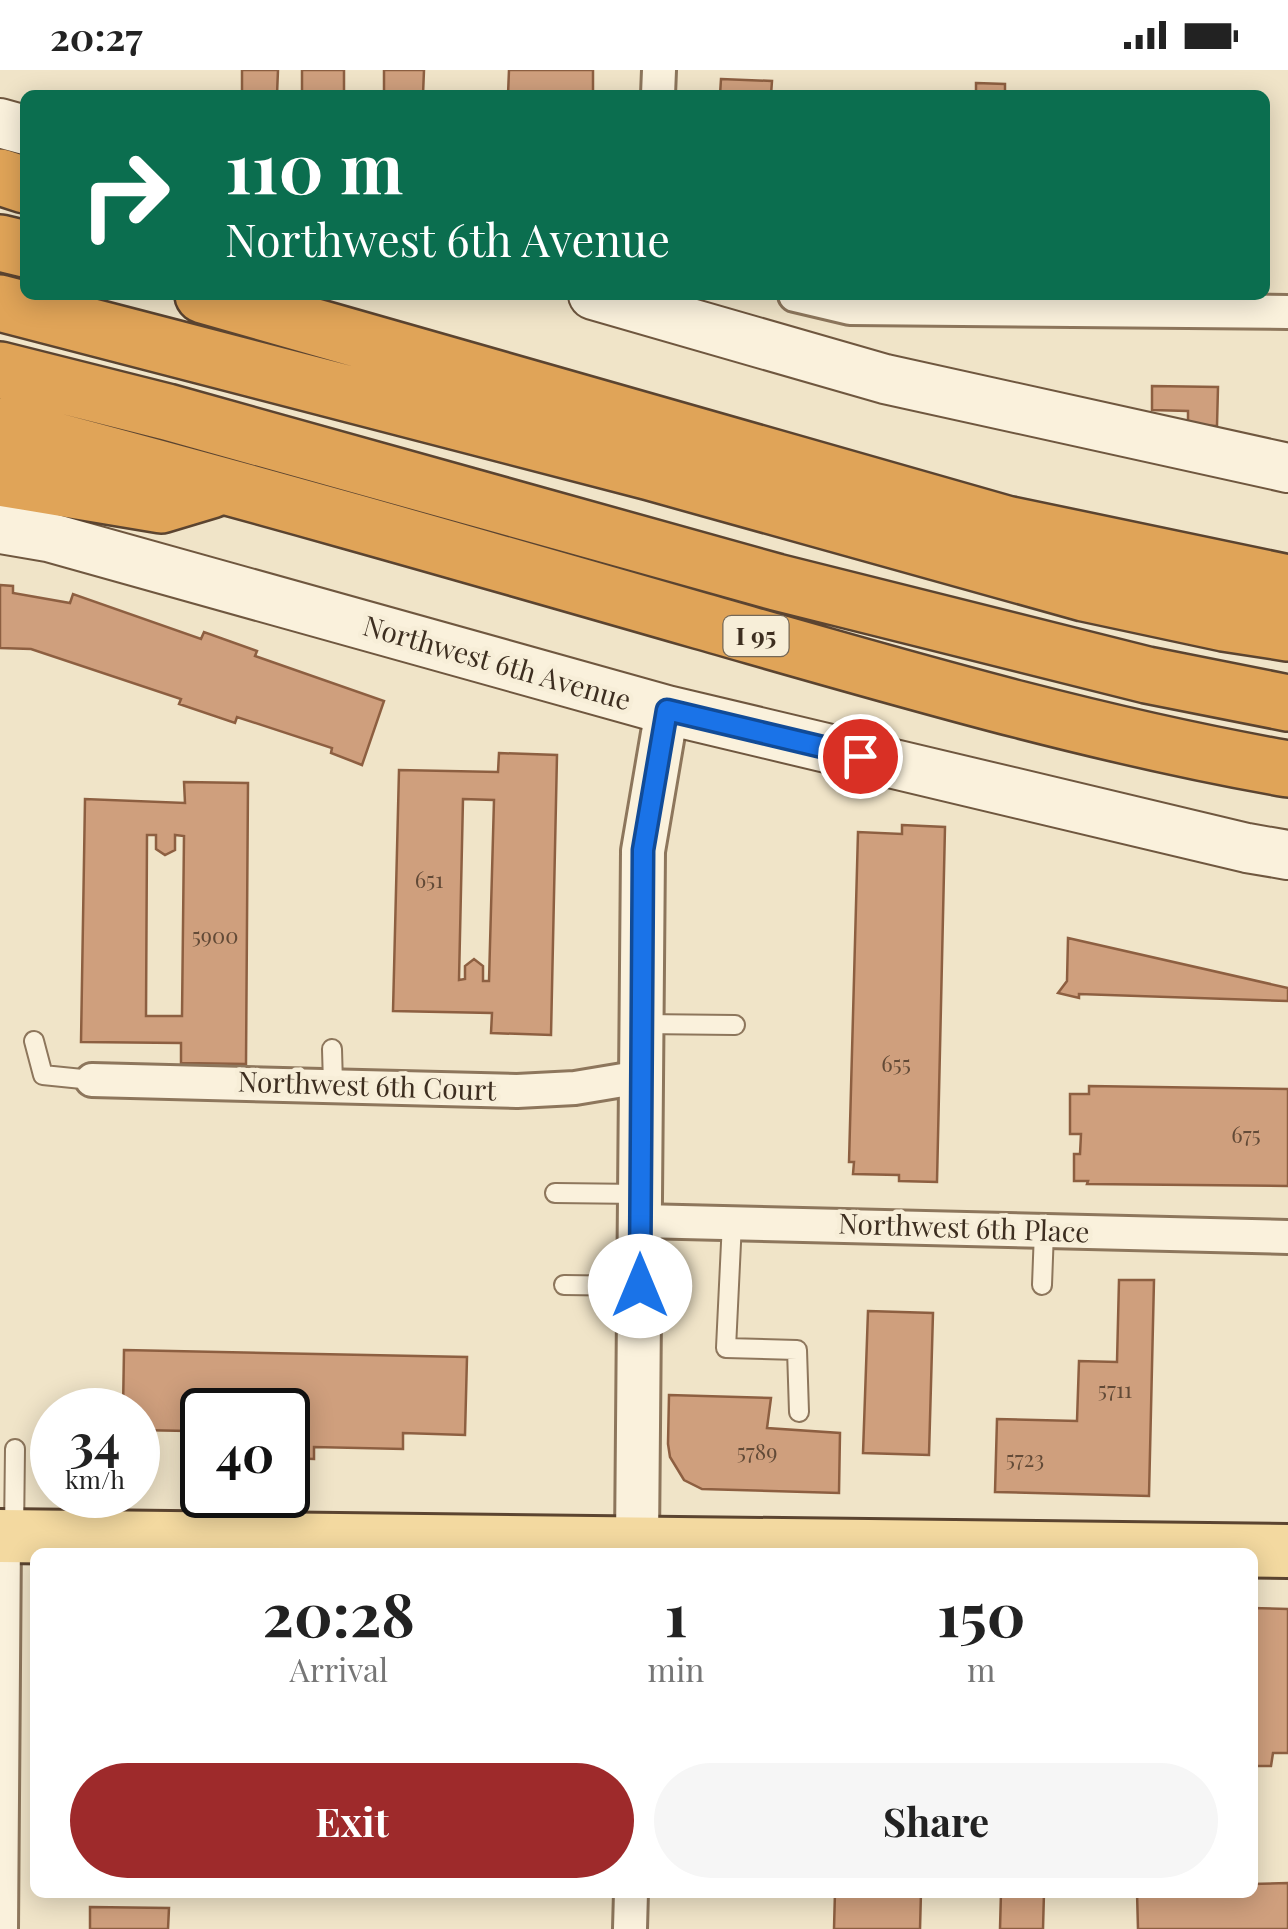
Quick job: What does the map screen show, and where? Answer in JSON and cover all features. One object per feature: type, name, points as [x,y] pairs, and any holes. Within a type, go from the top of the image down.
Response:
[{"type":"highway","points":[[233,300],[1006,524],[1288,583]]},
{"type":"highway","points":[[0,303],[650,472],[1084,594],[1288,633]]},
{"type":"highway","points":[[0,370],[167,412],[776,582],[1147,674],[1288,704]]},
{"type":"highway","name":"I 95","points":[[0,426],[228,485],[1014,708],[1232,759],[1288,768]]},
{"type":"highway","points":[[0,478],[161,506],[228,485]]},
{"type":"main road","points":[[612,300],[885,379],[1288,468]]},
{"type":"main road","name":"Northwest 6th Avenue","points":[[0,533],[48,537],[667,710],[1288,855]]},
{"type":"main road","points":[[6,1537],[261,1546],[637,1548]]},
{"type":"main road","points":[[1258,1552],[1288,1552]]},
{"type":"street","points":[[816,300],[850,308],[1288,312]]},
{"type":"street","points":[[637,1548],[643,850],[667,710]]},
{"type":"street","name":"Northwest 6th Court","points":[[92,1080],[517,1090],[575,1088],[641,1077]]},
{"type":"street","name":"Northwest 6th Place","points":[[640,1207],[732,1222],[1288,1237]]},
{"type":"street","points":[[1,1929],[6,1537]]},
{"type":"street","points":[[630,1929],[631,1898]]},
{"type":"lane","points":[[642,1024],[734,1025]]},
{"type":"lane","points":[[34,1041],[43,1075],[92,1080]]},
{"type":"lane","points":[[332,1049],[332,1084]]},
{"type":"lane","points":[[555,1193],[640,1207]]},
{"type":"lane","points":[[732,1222],[726,1348],[797,1350],[798,1412]]},
{"type":"lane","points":[[1042,1285],[1044,1231]]},
{"type":"lane","points":[[564,1285],[640,1286]]},
{"type":"lane","points":[[6,1537],[15,1449]]},
{"type":"building","points":[[242,70],[278,70],[277,90],[242,90]]},
{"type":"building","points":[[302,70],[344,70],[344,90],[302,90]]},
{"type":"building","points":[[384,70],[424,70],[423,90],[384,90]]},
{"type":"building","points":[[509,70],[593,70],[593,90],[508,90]]},
{"type":"building","points":[[721,79],[772,81],[771,90],[720,90]]},
{"type":"building","points":[[976,83],[1005,84],[1005,90],[976,90]]},
{"type":"building","points":[[1152,386],[1218,387],[1217,426],[1188,425],[1188,411],[1152,410]]},
{"type":"building","points":[[0,585],[13,586],[13,593],[70,603],[73,594],[201,639],[204,632],[257,651],[255,656],[384,701],[362,765],[331,753],[332,748],[237,717],[235,723],[179,704],[181,699],[31,649],[0,648]]},
{"type":"building","points":[[499,753],[557,755],[551,1035],[491,1033],[492,1013],[393,1011],[399,770],[498,772]],"holes":[[[463,799],[494,800],[489,981],[483,981],[483,966],[474,959],[465,966],[465,979],[459,980]]]},
{"type":"building","points":[[184,782],[248,783],[246,1064],[181,1063],[181,1043],[81,1042],[85,799],[185,803]],"holes":[[[147,835],[156,835],[156,849],[165,855],[175,850],[175,835],[184,836],[182,1016],[146,1016]]]},
{"type":"building","points":[[902,825],[945,827],[937,1182],[899,1181],[899,1175],[853,1174],[854,1162],[849,1162],[858,832],[902,834]]},
{"type":"building","points":[[1068,938],[1288,988],[1288,1001],[1079,994],[1079,998],[1058,993],[1067,981]]},
{"type":"building","points":[[1089,1086],[1288,1089],[1288,1186],[1074,1181],[1074,1154],[1080,1154],[1081,1134],[1070,1134],[1070,1094],[1089,1094]]},
{"type":"building","points":[[1119,1280],[1154,1280],[1149,1496],[995,1492],[997,1419],[1077,1421],[1079,1361],[1117,1362]]},
{"type":"building","points":[[868,1311],[933,1313],[929,1455],[863,1453]]},
{"type":"building","points":[[124,1350],[467,1357],[465,1435],[403,1433],[403,1449],[314,1447],[314,1459],[310,1459],[310,1388],[180,1388],[180,1431],[160,1430],[160,1388],[123,1388]]},
{"type":"building","points":[[669,1395],[771,1398],[767,1428],[840,1433],[839,1493],[702,1489],[684,1480],[670,1457]]},
{"type":"building","points":[[1258,1608],[1288,1609],[1288,1753],[1273,1753],[1271,1766],[1258,1766]]},
{"type":"building","points":[[1288,1883],[1288,1929],[1138,1929],[1137,1898],[1258,1898],[1258,1884]]},
{"type":"building","points":[[835,1898],[921,1898],[920,1929],[834,1929]]},
{"type":"building","points":[[1001,1898],[1044,1898],[1043,1929],[1000,1929]]},
{"type":"building","points":[[90,1907],[169,1908],[168,1929],[90,1929]]},
{"type":"route","points":[[640,1286],[643,850],[667,710],[860,756]]}]
